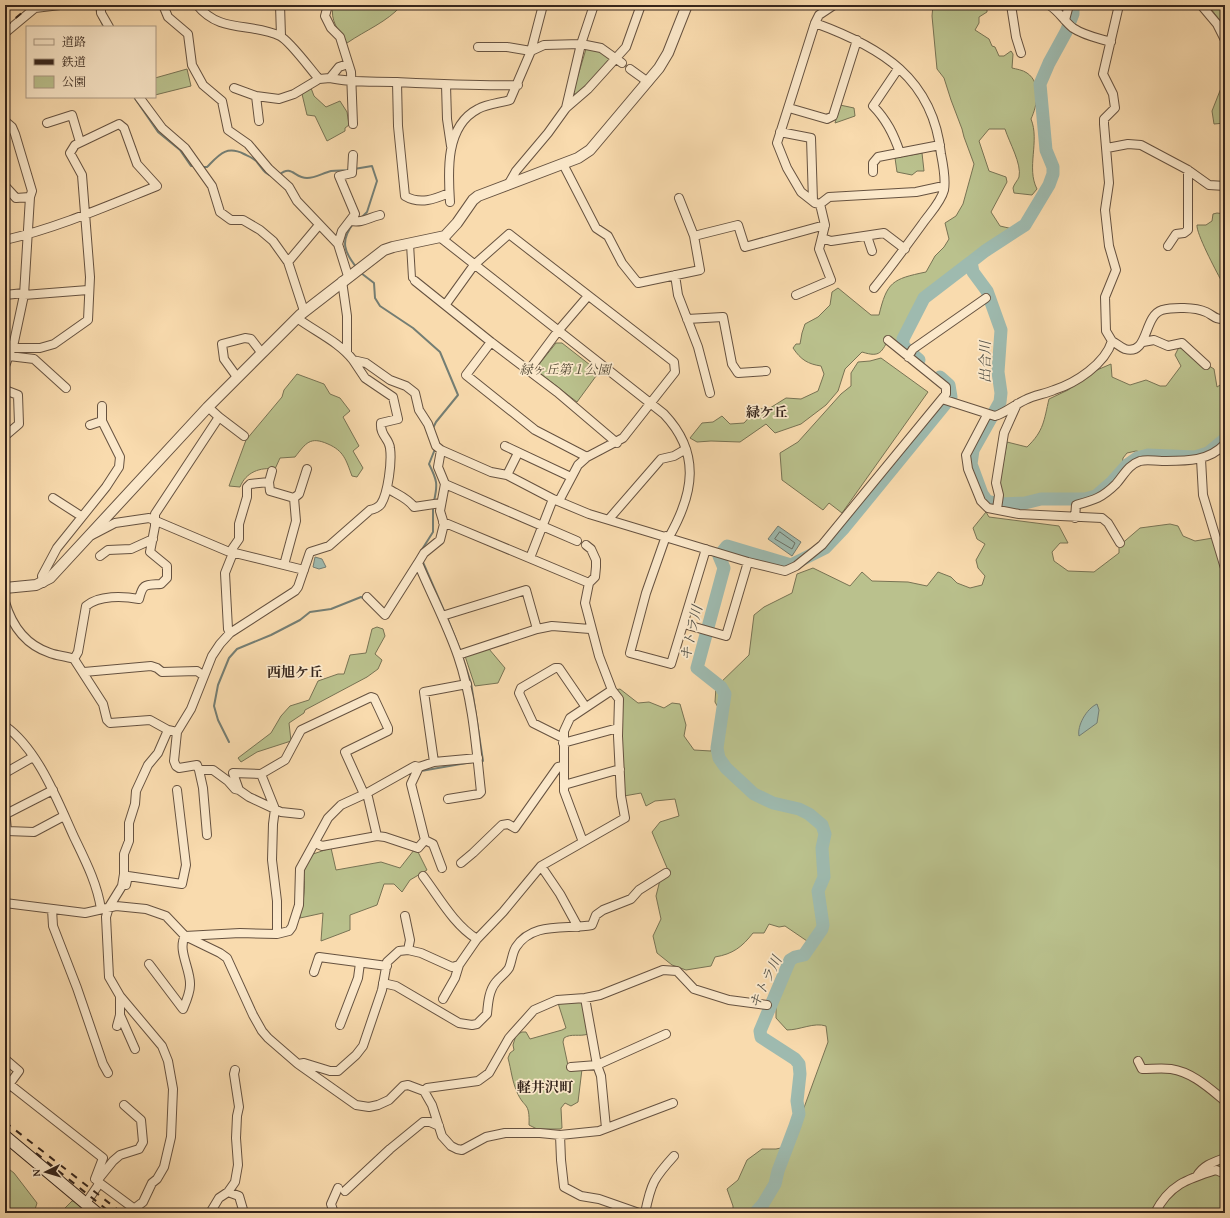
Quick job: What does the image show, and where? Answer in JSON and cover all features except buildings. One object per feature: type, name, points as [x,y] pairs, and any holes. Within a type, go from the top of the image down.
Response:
[{"type":"main road","points":[[5,1136],[97,1213]]},
{"type":"street","points":[[5,33],[35,8],[60,5]]},
{"type":"street","points":[[101,5],[102,13],[108,26]]},
{"type":"street","points":[[163,5],[168,17],[188,34],[192,64],[203,85],[222,101],[228,130],[248,144],[269,169],[289,187],[297,201],[338,244]]},
{"type":"street","points":[[197,5],[213,20],[221,24],[268,32],[281,36],[319,79]]},
{"type":"street","points":[[280,5],[281,36]]},
{"type":"street","points":[[328,5],[325,16],[331,28],[340,38],[345,48],[353,82],[353,124]]},
{"type":"street","points":[[451,148],[458,130],[468,117],[477,109],[510,100],[518,85],[531,51],[543,5]]},
{"type":"street","points":[[566,108],[581,44],[594,5]]},
{"type":"street","points":[[508,184],[516,171],[548,134],[566,108],[619,61],[641,5]]},
{"type":"street","points":[[5,588],[36,585],[50,578],[65,564],[86,538],[236,377],[304,311],[345,279],[389,248],[445,236],[457,223],[473,200],[489,191],[578,158],[590,150],[648,82],[668,53],[687,5]]},
{"type":"street","points":[[816,203],[801,192],[782,156],[777,143],[789,108],[799,68],[815,23],[820,15],[834,5]]},
{"type":"street","points":[[1011,5],[1016,37],[1021,53]]},
{"type":"street","points":[[1048,5],[1057,10],[1072,28],[1086,35],[1111,42]]},
{"type":"street","points":[[1065,20],[1069,5]]},
{"type":"street","points":[[1119,5],[1103,74],[1116,102],[1115,108],[1104,119],[1109,183],[1105,210],[1109,246],[1116,270],[1105,297],[1106,331],[1112,341],[1127,349],[1138,347],[1143,342],[1150,321],[1154,315],[1162,310],[1199,310],[1219,319],[1225,318]]},
{"type":"street","points":[[1201,5],[1217,24],[1225,40]]},
{"type":"street","points":[[815,23],[857,40],[909,76],[926,100],[937,128],[944,189],[939,202],[905,249],[874,288]]},
{"type":"street","points":[[789,108],[827,118],[833,116],[857,40]]},
{"type":"street","points":[[478,47],[507,47],[531,51],[544,45],[581,44],[601,48],[619,61]]},
{"type":"street","points":[[330,78],[339,67],[348,64]]},
{"type":"street","points":[[630,69],[648,82]]},
{"type":"street","points":[[898,69],[873,106],[883,116],[895,138],[900,153]]},
{"type":"street","points":[[234,88],[256,96],[279,98],[294,94],[319,79],[330,78],[353,82],[397,82],[446,85],[518,85]]},
{"type":"street","points":[[397,82],[398,126],[405,196],[413,201],[420,201],[435,199],[449,192]]},
{"type":"street","points":[[446,85],[447,119],[451,148],[450,202]]},
{"type":"street","points":[[256,96],[259,121]]},
{"type":"street","points":[[140,98],[162,128],[185,148],[212,186],[220,212],[231,220],[243,220],[260,230],[273,241],[288,262],[304,311]]},
{"type":"street","points":[[47,123],[72,115],[80,142]]},
{"type":"street","points":[[5,121],[12,127],[15,134],[32,191],[30,197],[24,294],[12,349],[5,366]]},
{"type":"street","points":[[5,240],[27,236],[84,215],[157,186],[137,164],[124,128],[119,124],[80,142],[75,145],[70,153],[82,175],[84,215],[90,277],[88,290],[88,320],[54,344],[40,348],[12,349]]},
{"type":"street","points":[[780,132],[811,138],[816,203],[825,225],[819,249],[820,255],[831,280],[796,295]]},
{"type":"street","points":[[1107,148],[1128,144],[1141,145],[1188,170],[1209,185],[1225,186]]},
{"type":"street","points":[[873,172],[872,163],[878,157],[940,145]]},
{"type":"street","points":[[347,352],[345,279],[338,244],[342,232],[355,214],[339,176],[352,173],[353,155]]},
{"type":"street","points":[[563,164],[596,228],[608,236],[622,263],[638,283],[700,270],[694,236],[679,198]]},
{"type":"street","points":[[1168,246],[1176,234],[1184,233],[1188,230],[1188,170]]},
{"type":"street","points":[[5,186],[16,198],[30,197]]},
{"type":"street","points":[[816,203],[829,197],[916,192],[939,187],[944,189]]},
{"type":"street","points":[[350,221],[361,223],[371,217],[380,216]]},
{"type":"street","points":[[288,262],[319,225]]},
{"type":"street","points":[[694,236],[738,225],[745,247],[825,225]]},
{"type":"street","points":[[822,238],[831,241],[884,233],[905,249]]},
{"type":"street","points":[[446,304],[474,265],[509,234],[674,362],[675,372],[623,438],[617,443],[587,458],[578,465],[542,526],[530,558]]},
{"type":"street","points":[[867,236],[872,252]]},
{"type":"street","points":[[441,238],[664,414],[674,425],[686,449],[690,475],[689,492],[684,509],[667,536],[646,593],[630,653],[671,664],[706,549]]},
{"type":"street","points":[[410,244],[412,278],[415,281],[446,304],[491,342],[530,370],[591,419],[617,443]]},
{"type":"street","points":[[675,275],[678,295],[698,347],[710,393]]},
{"type":"street","points":[[5,295],[88,290]]},
{"type":"street","points":[[530,370],[558,331],[588,296]]},
{"type":"street","points":[[908,357],[913,349],[986,298]]},
{"type":"street","points":[[687,319],[723,316],[732,364],[738,373],[766,371]]},
{"type":"street","points":[[206,835],[203,788],[199,770],[197,765],[184,768],[176,766],[174,747],[177,732],[191,709],[212,656],[230,633],[298,588],[310,552],[329,546],[370,510],[377,508],[381,504],[387,488],[390,447],[380,430],[381,423],[398,419],[393,397],[365,378],[347,352],[297,318]]},
{"type":"street","points":[[236,377],[224,359],[222,344],[245,338],[252,339],[261,352]]},
{"type":"street","points":[[353,360],[366,363],[390,380],[406,386],[415,393],[419,410],[428,424],[436,446],[440,450],[491,472],[508,475],[556,500],[589,514],[667,536],[748,562],[785,571],[796,566],[822,545],[946,394],[946,387],[888,340]]},
{"type":"street","points":[[1143,342],[1154,340],[1168,346],[1182,343],[1206,364]]},
{"type":"street","points":[[942,399],[995,416],[1002,414],[1007,408],[1067,386],[1101,360],[1110,348],[1112,341]]},
{"type":"street","points":[[5,342],[12,349],[34,359],[66,388]]},
{"type":"street","points":[[491,342],[466,375],[535,430],[587,458]]},
{"type":"street","points":[[5,390],[18,396],[19,424],[5,436]]},
{"type":"street","points":[[997,509],[999,495],[996,483],[1004,433],[1017,404]]},
{"type":"street","points":[[43,582],[42,576],[57,548],[81,516],[113,478],[121,462],[102,421],[102,406]]},
{"type":"street","points":[[208,407],[244,436]]},
{"type":"street","points":[[987,414],[966,455],[968,469],[981,501],[988,508],[1019,514],[1075,518],[1102,518],[1108,523],[1120,543]]},
{"type":"street","points":[[74,659],[78,652],[84,611],[89,603],[124,596],[139,599],[142,587],[145,585],[165,582],[168,573],[167,566],[150,552],[153,539],[155,514],[219,417]]},
{"type":"street","points":[[90,425],[102,421]]},
{"type":"street","points":[[1075,518],[1076,505],[1090,502],[1098,498],[1116,483],[1132,464],[1146,460],[1201,459],[1210,456],[1225,444]]},
{"type":"street","points":[[505,446],[571,477]]},
{"type":"street","points":[[609,519],[661,459],[674,456],[686,449]]},
{"type":"street","points":[[367,597],[385,615],[424,553],[440,540],[443,522],[440,510],[445,484],[438,468],[440,450]]},
{"type":"street","points":[[508,475],[518,453]]},
{"type":"street","points":[[1201,459],[1203,495],[1225,568]]},
{"type":"street","points":[[272,471],[270,491],[294,498],[300,494],[307,469]]},
{"type":"street","points":[[230,633],[228,630],[225,573],[238,539],[247,497],[247,487],[250,484],[270,482]]},
{"type":"street","points":[[445,484],[578,541]]},
{"type":"street","points":[[387,488],[399,497],[407,499],[414,507],[441,503]]},
{"type":"street","points":[[53,498],[81,516]]},
{"type":"street","points":[[284,565],[296,521],[294,498]]},
{"type":"street","points":[[86,538],[115,523],[149,518],[155,519],[232,553],[304,570]]},
{"type":"street","points":[[443,522],[589,583]]},
{"type":"street","points":[[100,556],[108,550],[131,549],[153,539]]},
{"type":"street","points":[[443,999],[455,978],[459,965],[477,939],[503,912],[541,866],[625,818],[620,769],[618,728],[619,700],[612,690],[590,629],[585,603],[589,583],[595,577],[596,560],[591,549],[586,545]]},
{"type":"street","points":[[684,624],[726,636],[748,562]]},
{"type":"street","points":[[418,563],[458,655],[466,684],[478,754],[480,794],[448,799]]},
{"type":"street","points":[[442,616],[526,590],[537,629]]},
{"type":"street","points":[[5,602],[23,638],[29,643],[50,653],[74,659],[104,704],[107,720],[110,723],[150,720],[168,730],[177,732]]},
{"type":"street","points":[[458,655],[537,629],[552,626],[590,629]]},
{"type":"street","points":[[84,672],[151,666],[162,672],[197,671],[204,676]]},
{"type":"street","points":[[585,706],[559,668],[555,668],[521,688],[519,693],[532,723],[563,741],[618,728]]},
{"type":"street","points":[[434,762],[424,692],[466,684]]},
{"type":"street","points":[[583,842],[564,791],[563,741],[566,724],[570,718],[585,706],[612,690]]},
{"type":"street","points":[[239,790],[233,773],[261,774],[285,760],[301,730],[371,698],[374,698],[388,730],[345,752],[344,754],[365,794],[377,836]]},
{"type":"street","points":[[5,726],[12,731],[33,757],[53,790],[96,886],[109,907]]},
{"type":"street","points":[[5,1058],[19,1071],[7,1087],[103,1158],[95,1179],[137,1211],[152,1183],[164,1167],[171,1137],[173,1089],[168,1061],[162,1046],[120,996],[108,977],[106,928],[109,907],[122,886],[124,874],[124,854],[129,841],[129,823],[135,804],[136,791],[148,765],[158,754],[168,730]]},
{"type":"street","points":[[5,773],[33,757]]},
{"type":"street","points":[[185,936],[240,933],[277,934],[286,932],[292,927],[299,905],[300,869],[328,818],[341,805],[365,794],[415,766],[419,767],[434,762],[478,758]]},
{"type":"street","points":[[461,863],[502,825],[508,824],[515,828],[558,767],[563,766]]},
{"type":"street","points":[[419,767],[411,784],[425,840],[433,844],[442,868]]},
{"type":"street","points":[[564,785],[620,769]]},
{"type":"street","points":[[199,770],[213,770],[228,780],[235,789],[254,800],[281,812],[300,814]]},
{"type":"street","points":[[261,774],[275,809],[272,824],[272,860],[277,901],[277,934]]},
{"type":"street","points":[[53,790],[6,812],[7,831],[34,832],[64,816]]},
{"type":"street","points":[[109,907],[124,891],[128,876],[182,884],[186,865],[177,790]]},
{"type":"street","points":[[315,843],[322,846],[377,836],[385,837],[418,848],[425,840]]},
{"type":"street","points":[[541,866],[560,894],[578,928]]},
{"type":"street","points":[[383,983],[396,986],[459,1023],[472,1025],[477,1024],[487,1014],[488,999],[495,984],[508,968],[515,949],[524,937],[551,927],[578,928],[592,925],[596,915],[603,910],[630,899],[639,890],[666,873]]},
{"type":"street","points":[[423,876],[451,914],[470,935],[477,939]]},
{"type":"street","points":[[5,903],[85,913],[109,907],[146,909],[166,916],[185,936],[220,953],[226,958],[262,1031],[298,1064],[356,1105],[369,1107],[378,1105],[388,1100],[403,1086],[408,1085],[424,1091],[432,1105],[445,1141],[451,1146],[462,1150],[486,1137],[494,1135],[528,1132],[560,1135],[599,1131],[673,1103]]},
{"type":"street","points":[[52,909],[53,926],[77,988],[103,1064],[108,1073]]},
{"type":"street","points":[[405,916],[410,940],[408,950]]},
{"type":"street","points":[[149,964],[183,1009],[191,986],[184,951],[183,940],[185,936]]},
{"type":"street","points":[[298,1064],[304,1063],[330,1071],[338,1071],[347,1064],[363,1046],[383,983],[387,962],[399,951],[408,950],[452,967],[459,965]]},
{"type":"street","points":[[314,972],[319,957],[387,966]]},
{"type":"street","points":[[340,1025],[358,978],[360,963]]},
{"type":"street","points":[[424,1091],[427,1088],[478,1081],[489,1073],[509,1038],[534,1010],[558,1000],[585,998],[618,989],[663,970],[677,971],[694,989],[729,1000],[767,1004]]},
{"type":"street","points":[[117,1026],[120,1016],[120,996]]},
{"type":"street","points":[[585,998],[597,1065],[601,1076],[606,1128]]},
{"type":"street","points":[[120,1016],[135,1048]]},
{"type":"street","points":[[571,1067],[597,1065],[666,1034]]},
{"type":"street","points":[[1138,1061],[1142,1069],[1170,1069],[1184,1072],[1196,1078],[1225,1100]]},
{"type":"street","points":[[210,1213],[219,1198],[228,1192],[235,1182],[238,1165],[236,1138],[239,1107],[234,1074],[235,1070]]},
{"type":"street","points":[[86,1203],[98,1182],[113,1161],[120,1155],[139,1148],[143,1142],[140,1120],[124,1105]]},
{"type":"street","points":[[334,1213],[332,1204],[342,1190],[390,1149],[423,1122],[430,1122],[439,1126]]},
{"type":"street","points":[[560,1135],[564,1186],[581,1196],[599,1200],[639,1213]]},
{"type":"street","points":[[645,1213],[648,1195],[655,1177],[674,1156]]},
{"type":"street","points":[[1197,1176],[1200,1170],[1207,1165],[1225,1158]]},
{"type":"street","points":[[1155,1213],[1171,1189],[1181,1182],[1216,1170],[1225,1174]]},
{"type":"street","points":[[228,1192],[239,1196],[244,1213]]},
{"type":"green space","points":[[333,5],[402,5],[383,21],[347,43],[334,21],[332,11]]},
{"type":"green space","points":[[933,5],[987,5],[987,12],[979,17],[979,23],[975,30],[989,39],[999,56],[1004,56],[1011,51],[1013,54],[1012,68],[1022,70],[1032,77],[1035,83],[1037,95],[1035,108],[1031,119],[1034,136],[1033,172],[1037,189],[1032,195],[1014,193],[1013,188],[1019,177],[1019,166],[1015,153],[1005,129],[989,129],[979,141],[989,171],[1006,177],[1007,182],[991,212],[1000,226],[1013,229],[978,253],[923,295],[897,344],[890,337],[882,350],[877,354],[862,352],[845,369],[838,391],[826,405],[801,424],[775,433],[766,424],[740,442],[697,442],[690,438],[702,423],[713,422],[722,416],[730,424],[744,423],[757,409],[770,408],[786,398],[801,399],[818,391],[824,374],[821,366],[805,361],[793,348],[796,344],[800,344],[805,324],[818,317],[830,305],[832,292],[838,288],[871,315],[879,315],[888,289],[898,280],[926,272],[935,256],[944,247],[949,239],[945,223],[956,216],[963,204],[974,164],[944,78],[937,69],[932,16]]},
{"type":"green space","points":[[1208,5],[1225,5],[1225,19],[1221,22]]},
{"type":"green space","points":[[586,49],[600,51],[610,58],[580,94],[576,95],[573,92]]},
{"type":"green space","points":[[187,69],[191,86],[156,95],[156,78]]},
{"type":"green space","points":[[1225,78],[1225,123],[1214,124],[1212,111]]},
{"type":"green space","points":[[311,88],[314,96],[326,107],[340,101],[347,112],[349,125],[345,128],[345,131],[327,141],[315,116],[307,115],[302,94]]},
{"type":"green space","points":[[840,105],[854,108],[855,116],[835,123]]},
{"type":"green space","points":[[922,153],[924,171],[917,171],[912,175],[897,172],[895,158]]},
{"type":"green space","points":[[1213,214],[1225,214],[1225,281],[1221,280],[1211,261],[1203,244],[1197,225],[1206,225],[1212,221]]},
{"type":"green space","name":"緑ヶ丘第１公園","points":[[556,343],[562,343],[599,372],[577,402],[537,371],[537,367]]},
{"type":"green space","points":[[1179,347],[1214,369],[1217,387],[1225,382],[1225,436],[1219,442],[1209,449],[1197,454],[1146,453],[1136,451],[1127,453],[1123,458],[1122,466],[1095,493],[1082,497],[1053,496],[1002,502],[999,486],[1007,442],[1027,447],[1033,441],[1042,425],[1049,399],[1068,390],[1097,370],[1111,364],[1112,377],[1130,385],[1146,380],[1160,386],[1166,386],[1181,366],[1175,355]]},
{"type":"green space","points":[[881,358],[928,392],[842,513],[829,503],[823,510],[782,480],[780,453],[798,442],[841,394],[851,386],[851,373],[858,362]]},
{"type":"green space","points":[[297,374],[324,384],[330,394],[340,398],[350,411],[343,417],[359,446],[353,451],[363,468],[357,477],[352,476],[344,457],[338,450],[328,444],[313,441],[309,442],[302,448],[295,457],[280,458],[275,469],[259,470],[250,474],[240,487],[229,486],[246,440],[282,397],[284,390]]},
{"type":"green space","points":[[986,512],[989,517],[1059,526],[1068,543],[1060,543],[1052,552],[1054,561],[1068,571],[1094,572],[1119,553],[1119,546],[1140,528],[1170,524],[1178,526],[1183,536],[1195,541],[1213,538],[1225,559],[1225,1213],[733,1213],[733,1206],[727,1189],[738,1180],[747,1160],[762,1149],[776,1149],[790,1146],[828,1042],[826,1026],[817,1025],[787,1030],[776,1018],[776,1003],[792,961],[811,952],[807,941],[785,926],[779,927],[769,924],[764,933],[753,933],[737,949],[727,954],[715,957],[711,966],[686,970],[672,965],[657,953],[653,936],[661,919],[656,896],[660,880],[670,875],[652,832],[660,822],[679,816],[675,799],[655,801],[646,806],[641,793],[624,796],[615,690],[620,689],[638,703],[649,702],[664,708],[672,703],[680,704],[686,725],[684,736],[694,750],[711,751],[720,711],[715,702],[716,687],[749,655],[754,615],[764,607],[792,593],[797,574],[813,568],[850,586],[862,572],[872,581],[908,582],[927,586],[938,572],[951,577],[957,583],[970,588],[982,585],[985,576],[978,568],[976,560],[985,544],[977,539],[973,528]]},
{"type":"green space","points":[[377,627],[383,629],[385,636],[375,654],[382,660],[378,669],[367,677],[305,710],[304,713],[289,723],[291,741],[257,752],[241,762],[238,758],[271,733],[281,716],[290,706],[309,700],[318,681],[338,674],[344,674],[350,655],[366,653],[372,629]]},
{"type":"green space","points":[[489,649],[505,668],[498,683],[475,686],[465,656]]},
{"type":"green space","points":[[331,848],[336,870],[381,862],[400,868],[414,850],[418,852],[427,870],[410,880],[402,892],[394,884],[384,884],[377,905],[350,915],[350,930],[321,941],[323,913],[300,918],[304,896],[304,873],[313,854]]},
{"type":"green space","points":[[582,1002],[588,1034],[573,1035],[564,1038],[563,1042],[569,1070],[582,1069],[578,1102],[571,1106],[565,1103],[561,1108],[562,1128],[537,1129],[529,1125],[529,1112],[517,1092],[508,1058],[510,1053],[514,1050],[513,1045],[516,1035],[526,1032],[530,1039],[566,1028],[558,1003]]},
{"type":"green space","points":[[5,1166],[14,1173],[37,1203],[34,1213],[5,1213]]},
{"type":"green space","points":[[72,1201],[77,1201],[82,1207],[78,1213],[60,1213]]},
{"type":"water","points":[[778,526],[801,542],[792,556],[768,539]]},
{"type":"water","points":[[315,557],[322,559],[326,567],[319,569],[313,567]]},
{"type":"water","points":[[1097,704],[1099,710],[1097,723],[1079,736],[1079,727],[1083,718],[1093,706]]},
{"type":"waterway","points":[[96,5],[97,13]]},
{"type":"waterway","name":"出合川","points":[[1073,5],[1073,14],[1066,32],[1049,63],[1040,84],[1046,150],[1053,167],[1053,174],[1049,185],[1025,225],[971,262],[973,272],[987,291],[1001,330],[998,372],[1001,393],[1000,402],[973,450],[971,464],[982,494],[987,501],[1000,504],[1025,503],[1041,499],[1085,499],[1096,496],[1111,483],[1127,465],[1137,458],[1148,455],[1195,457],[1208,453],[1225,439]]},
{"type":"waterway","points":[[99,17],[104,26]]},
{"type":"waterway","points":[[135,98],[158,132],[180,150],[191,166],[195,166]]},
{"type":"waterway","points":[[202,167],[207,167],[223,153],[228,151],[238,151],[253,158],[266,173],[273,176]]},
{"type":"waterway","points":[[354,169],[372,166],[377,181],[367,212],[361,218]]},
{"type":"waterway","points":[[279,175],[283,172],[290,171],[307,178],[331,171],[350,170]]},
{"type":"waterway","points":[[353,224],[346,236],[345,246],[349,257],[357,268]]},
{"type":"waterway","name":"キトラ川","points":[[919,360],[903,346],[903,339],[924,298],[971,262]]},
{"type":"waterway","points":[[361,273],[374,283],[375,298],[380,306],[413,328],[440,352],[458,395],[436,422],[433,428]]},
{"type":"waterway","name":"キトラ川","points":[[755,1213],[763,1204],[775,1184],[778,1171],[799,1114],[797,1101],[800,1074],[799,1064],[795,1059],[761,1037],[760,1031],[790,960],[804,955],[822,929],[823,925],[818,891],[824,877],[822,848],[825,834],[822,825],[809,814],[799,809],[773,803],[754,794],[726,768],[719,758],[717,748],[725,694],[721,687],[697,668],[724,568],[719,556],[727,546],[791,565],[825,548],[844,528],[951,397],[949,385],[940,377]]},
{"type":"waterway","points":[[434,501],[436,482],[429,464],[435,449]]},
{"type":"waterway","points":[[421,551],[433,532],[433,507]]},
{"type":"waterway","points":[[422,560],[445,613]]},
{"type":"waterway","points":[[229,742],[218,720],[214,706],[218,685],[229,658],[237,649],[271,635],[300,620],[310,612],[331,609],[361,597],[365,599]]},
{"type":"waterway","points":[[447,617],[461,652]]},
{"type":"waterway","points":[[462,656],[471,683],[483,761],[480,761]]},
{"type":"waterway","points":[[421,771],[472,762]]},
{"type":"railway","points":[[5,27],[31,5]]},
{"type":"railway","points":[[5,1122],[122,1213]]},
{"type":"railway","points":[[36,1153],[111,1213]]},
{"type":"district","name":"緑ケ丘","points":[[767,412]]},
{"type":"district","name":"西旭ケ丘","points":[[295,672]]},
{"type":"district","name":"軽井沢町","points":[[545,1087]]}]
